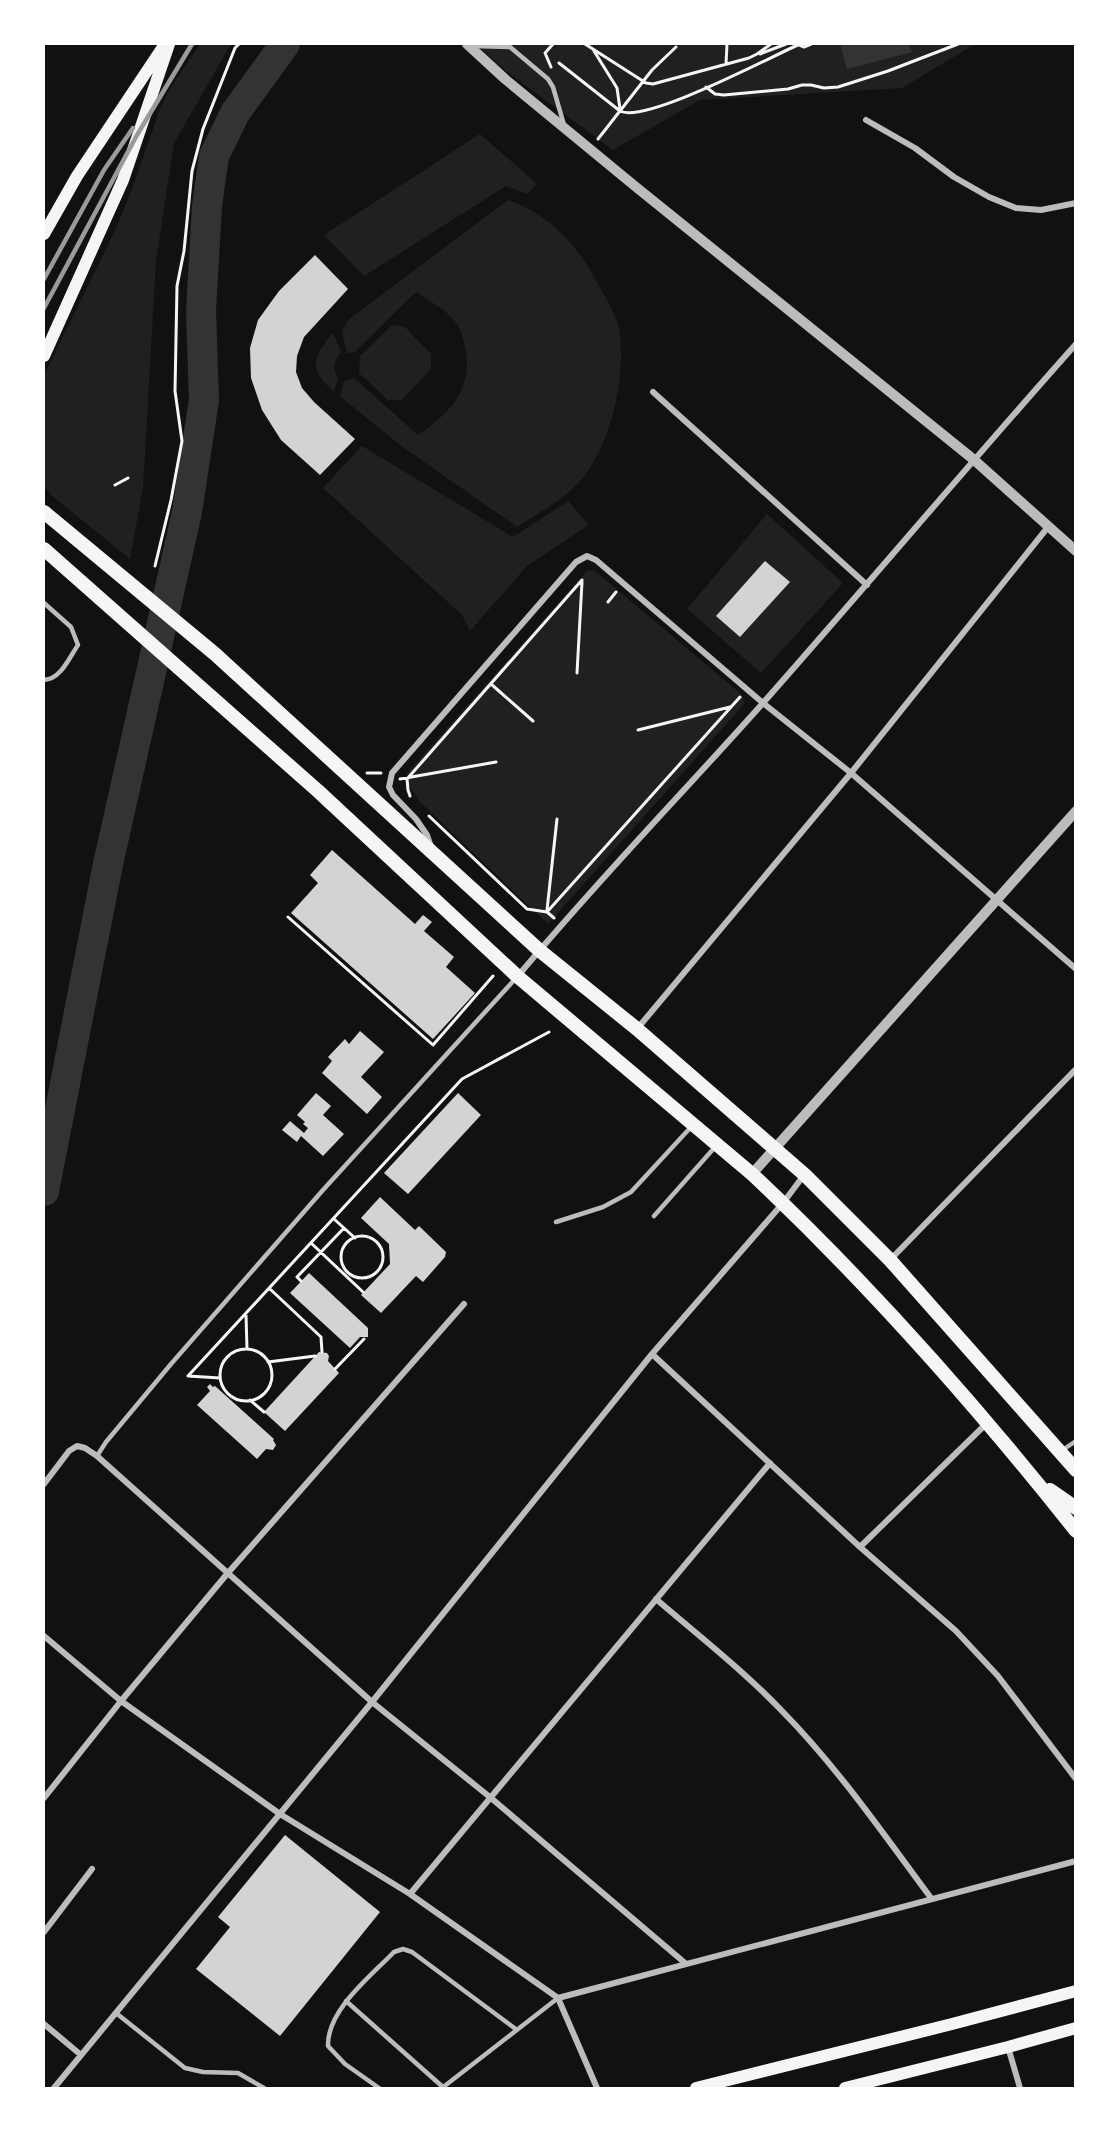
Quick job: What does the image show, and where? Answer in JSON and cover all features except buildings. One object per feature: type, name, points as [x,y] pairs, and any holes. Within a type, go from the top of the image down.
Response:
[{"type":"main road","points":[[44,234],[77,176],[167,44]]},
{"type":"main road","points":[[44,356],[123,180],[167,44]]},
{"type":"main road","points":[[44,512],[216,654],[539,950],[637,1029],[805,1175],[890,1260],[1076,1470]]},
{"type":"main road","points":[[44,549],[318,791],[518,976],[752,1174],[783,1203],[883,1304],[1034,1478],[1076,1531]]},
{"type":"main road","points":[[1034,1478],[1076,1508]]},
{"type":"main road","points":[[696,2088],[1076,1991]]},
{"type":"main road","points":[[845,2088],[879,2084],[1076,2028]]},
{"type":"street","points":[[468,45],[505,79],[973,459],[1076,551]]},
{"type":"street","points":[[866,120],[915,148],[954,177],[1016,208],[1041,210],[1076,203]]},
{"type":"street","points":[[518,976],[763,704],[973,459],[1076,344]]},
{"type":"street","points":[[653,392],[867,585]]},
{"type":"street","points":[[637,1029],[852,773],[1048,526]]},
{"type":"street","points":[[434,854],[427,835],[416,819],[393,795],[389,787],[392,772],[576,562],[587,556],[596,560],[763,704],[852,773],[1076,969]]},
{"type":"street","points":[[752,1174],[1076,811]]},
{"type":"street","points":[[890,1260],[1076,1069]]},
{"type":"street","points":[[54,2088],[372,1702],[652,1354],[805,1175]]},
{"type":"street","points":[[44,1798],[227,1574],[464,1304]]},
{"type":"street","points":[[652,1354],[860,1547],[956,1631],[998,1676],[1076,1779]]},
{"type":"street","points":[[860,1547],[987,1423]]},
{"type":"street","points":[[44,1484],[69,1451],[77,1446],[97,1456],[372,1702],[491,1798],[685,1963]]},
{"type":"street","points":[[410,1894],[770,1463]]},
{"type":"street","points":[[656,1599],[751,1680],[785,1713],[847,1786],[931,1898]]},
{"type":"street","points":[[44,1635],[121,1701],[280,1814],[410,1894],[558,1998],[597,2088]]},
{"type":"street","points":[[558,1998],[1076,1861]]},
{"type":"street","points":[[44,1932],[92,1869]]},
{"type":"street","points":[[44,2024],[81,2055]]},
{"type":"street","points":[[1008,2047],[1020,2088]]},
{"type":"lane","points":[[468,45],[510,47],[548,79],[554,87],[564,127]]},
{"type":"lane","points":[[44,603],[71,627],[78,645],[57,675],[52,680],[44,680]]},
{"type":"lane","points":[[97,1456],[105,1442],[178,1355],[323,1190],[518,976]]},
{"type":"lane","points":[[556,1222],[603,1207],[631,1192],[693,1125]]},
{"type":"lane","points":[[654,1216],[717,1145]]},
{"type":"lane","points":[[1060,1452],[1076,1441]]},
{"type":"lane","points":[[379,2088],[345,2064],[328,2046],[327,2035],[346,2001],[394,1952],[403,1949],[412,1952],[517,2030]]},
{"type":"lane","points":[[346,2001],[443,2088],[558,1998]]},
{"type":"lane","points":[[116,2013],[185,2068],[203,2072],[238,2073],[264,2088]]},
{"type":"path","points":[[155,566],[182,441],[175,391],[177,286],[184,252],[192,171],[203,129],[235,48],[239,44]]},
{"type":"path","points":[[548,79],[554,70],[545,53],[553,44]]},
{"type":"path","points":[[585,44],[643,81],[653,84],[726,64],[786,44]]},
{"type":"path","points":[[726,64],[727,44]]},
{"type":"path","points":[[757,54],[771,44]]},
{"type":"path","points":[[559,63],[625,114],[669,105],[797,44],[804,47],[811,44]]},
{"type":"path","points":[[706,87],[715,94],[724,96],[788,89],[802,85],[838,87],[888,71],[958,44]]},
{"type":"path","points":[[598,139],[643,81],[676,47]]},
{"type":"path","points":[[593,48],[617,88],[620,111]]},
{"type":"path","points":[[115,485],[128,478]]},
{"type":"path","points":[[412,800],[407,779],[582,580],[577,673]]},
{"type":"path","points":[[490,684],[533,721]]},
{"type":"path","points":[[547,912],[746,690]]},
{"type":"path","points":[[639,730],[731,707]]},
{"type":"path","points":[[392,772],[399,778],[407,779],[496,762]]},
{"type":"path","points":[[428,815],[527,909],[547,912],[562,926]]},
{"type":"path","points":[[547,912],[557,819]]},
{"type":"path","points":[[288,917],[433,1045],[493,976]]},
{"type":"path","points":[[220,1378],[188,1376],[462,1079],[549,1032]]},
{"type":"path","points":[[334,1218],[355,1238]]},
{"type":"path","points":[[301,1281],[297,1277],[344,1228]]},
{"type":"path","points":[[355,1238],[369,1238],[375,1241],[379,1246],[382,1260],[381,1266],[372,1276],[358,1278],[345,1273],[342,1253],[349,1241],[355,1238]]},
{"type":"path","points":[[311,1244],[363,1292]]},
{"type":"path","points":[[269,1288],[321,1337],[322,1352]]},
{"type":"path","points":[[246,1314],[247,1349]]},
{"type":"path","points":[[335,1369],[364,1339]]},
{"type":"path","points":[[247,1349],[255,1351],[268,1362],[271,1369],[270,1386],[265,1393],[250,1400],[234,1398],[223,1386],[220,1378],[224,1361],[238,1351],[247,1349]]},
{"type":"path","points":[[268,1362],[315,1356]]},
{"type":"path","points":[[250,1400],[264,1412]]},
{"type":"shaded area","points":[[200,44],[231,44],[174,143],[156,261],[143,488],[130,559],[51,495],[44,486],[44,375],[112,237],[131,192],[160,109],[169,90]]},
{"type":"shaded area","points":[[475,44],[975,44],[902,88],[700,100],[613,150],[510,74]]},
{"type":"shaded area","points":[[840,44],[909,44],[912,52],[847,69]]},
{"type":"shaded area","points":[[480,134],[537,184],[528,194],[506,186],[364,276],[324,235]]},
{"type":"shaded area","points":[[508,200],[540,216],[576,249],[595,277],[614,314],[619,330],[621,352],[615,406],[604,441],[588,471],[573,488],[546,509],[517,527],[400,445],[340,396],[344,381],[354,378],[418,435],[448,410],[462,390],[467,365],[466,351],[457,324],[438,306],[416,292],[355,352],[347,353],[342,331],[348,320]]},
{"type":"shaded area","points":[[392,325],[405,327],[431,354],[431,369],[402,400],[388,400],[359,373],[360,356]]},
{"type":"shaded area","points":[[333,333],[341,352],[335,365],[338,378],[334,391],[320,376],[316,363],[317,356]]},
{"type":"shaded area","points":[[362,446],[513,537],[568,501],[589,525],[527,566],[470,631],[462,615],[323,488]]},
{"type":"shaded area","points":[[767,514],[843,583],[761,673],[687,609]]},
{"type":"shaded area","points":[[594,570],[741,694],[745,703],[548,924],[420,802],[405,780],[407,773],[587,571]]},
{"type":"waterway","points":[[44,1191],[108,864],[187,512],[204,400],[201,311],[207,206],[214,156],[235,113],[285,44]]},
{"type":"railway","points":[[44,308],[137,135],[192,44]]},
{"type":"railway","points":[[44,279],[104,170],[133,128]]}]
